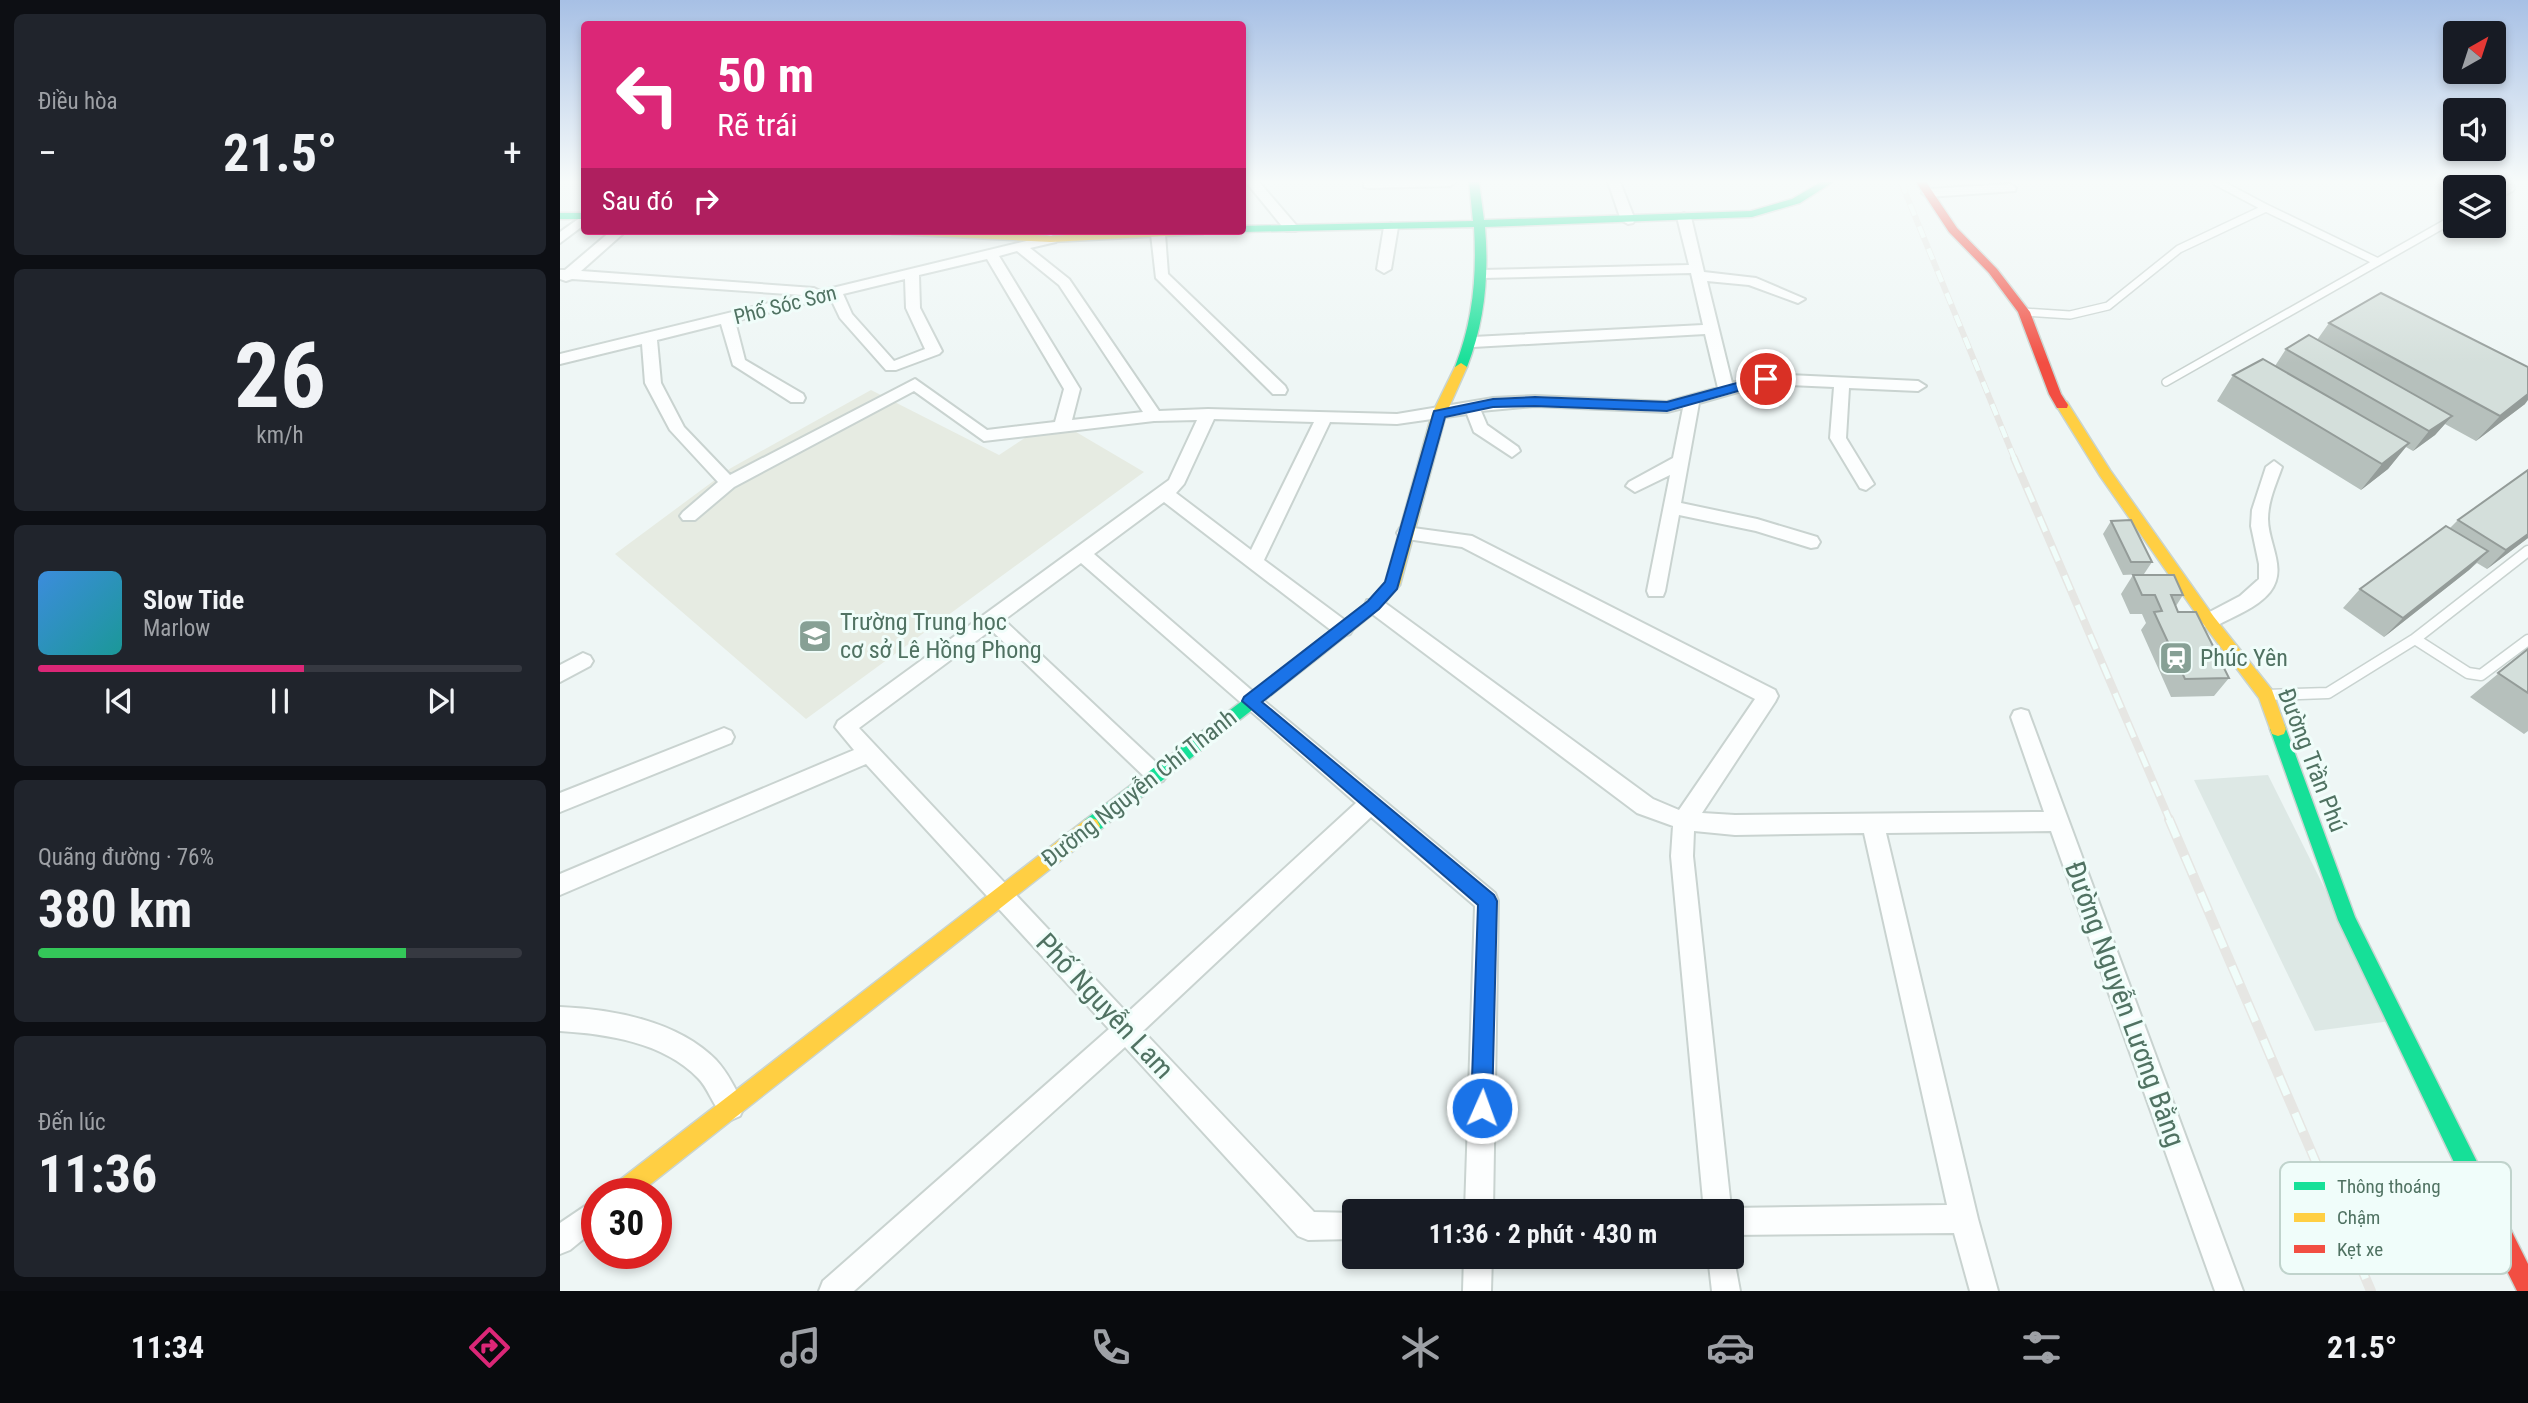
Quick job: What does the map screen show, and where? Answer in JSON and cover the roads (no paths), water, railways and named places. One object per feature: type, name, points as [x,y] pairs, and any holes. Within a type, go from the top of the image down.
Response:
[{"type":"street","points":[[563,277],[605,242]]},
{"type":"street","name":"Phố Sóc Sơn","points":[[560,359],[1038,242]]},
{"type":"street","points":[[1158,242],[1161,275],[1279,390]]},
{"type":"street","points":[[1384,269],[1389,242]]},
{"type":"street","name":"Đường Nguyễn Chí Thanh","points":[[640,1178],[1374,605],[1392,585],[1439,414],[1473,342],[1482,274],[1481,242]]},
{"type":"street","points":[[1690,242],[1726,390]]},
{"type":"street","name":"Đường Trần Phú","points":[[1965,242],[1993,271],[2024,312],[2054,394],[2105,472],[2209,621],[2266,695],[2347,920],[2466,1162]]},
{"type":"street","points":[[1020,247],[1064,282],[1154,416]]},
{"type":"street","points":[[992,254],[1072,389],[1062,427]]},
{"type":"street","points":[[1482,274],[1697,273],[1751,281],[1798,299]]},
{"type":"street","points":[[563,277],[833,293],[845,315],[891,367],[934,351],[913,308],[912,274]]},
{"type":"street","points":[[727,319],[738,362],[797,398]]},
{"type":"street","points":[[1473,342],[1711,330]]},
{"type":"street","points":[[649,338],[653,383],[678,430],[728,483]]},
{"type":"street","points":[[689,516],[728,483],[915,384],[984,436],[1154,416],[1208,414],[1397,419],[1493,403],[1535,401],[1667,407],[1766,379],[1918,386]]},
{"type":"street","points":[[1842,382],[1838,438],[1866,484]]},
{"type":"street","points":[[1656,591],[1692,400]]},
{"type":"street","points":[[1472,407],[1480,429],[1512,451]]},
{"type":"street","points":[[1156,775],[992,620],[1176,484],[1208,414]]},
{"type":"street","points":[[1254,562],[1324,418]]},
{"type":"street","points":[[1635,486],[1681,461]]},
{"type":"street","points":[[2209,621],[2247,601],[2264,586],[2269,577],[2260,525],[2260,503],[2273,467]]},
{"type":"street","points":[[1164,493],[1343,629]]},
{"type":"street","points":[[1672,507],[1757,525],[1811,542]]},
{"type":"street","points":[[1406,533],[1466,541],[1768,696],[1684,821],[1682,856],[1716,1199]]},
{"type":"street","points":[[1082,553],[1250,701],[1487,901],[1479,1199]]},
{"type":"street","points":[[1374,605],[1645,806],[1684,821],[1735,825],[2059,821]]},
{"type":"street","name":"Phố Nguyễn Lam","points":[[992,620],[845,727],[1308,1226],[1342,1226]]},
{"type":"street","points":[[560,674],[583,662]]},
{"type":"street","name":"Đường Nguyễn Lương Bằng","points":[[2021,717],[2229,1291]]},
{"type":"street","points":[[560,803],[724,737]]},
{"type":"street","points":[[560,884],[869,753]]},
{"type":"street","points":[[833,1291],[1126,1030],[1371,803]]},
{"type":"street","points":[[1873,823],[1964,1219],[1984,1291]]},
{"type":"street","points":[[560,1019],[595,1020],[659,1039],[705,1066],[731,1107]]},
{"type":"street","points":[[1744,1221],[1964,1219]]},
{"type":"street","points":[[560,1240],[581,1224]]},
{"type":"street","name":"Đường Trần Phú","points":[[2511,1254],[2528,1289]]},
{"type":"street","points":[[1477,1291],[1478,1269]]},
{"type":"street","points":[[1723,1269],[1726,1291]]},
{"type":"lane","points":[[2024,312],[2067,316],[2101,310],[2132,289],[2161,261],[2191,242]]},
{"type":"lane","points":[[2337,242],[2376,261]]},
{"type":"lane","points":[[2166,382],[2410,242]]},
{"type":"lane","points":[[2266,695],[2328,693],[2415,639],[2528,551]]},
{"type":"lane","points":[[2415,639],[2468,673],[2481,675],[2528,640]]},
{"type":"railway","points":[[1926,242],[2015,460]]},
{"type":"railway","points":[[2014,458],[2170,821]]},
{"type":"railway","points":[[2169,819],[2316,1162]]},
{"type":"railway","points":[[2364,1274],[2371,1291]]},
{"type":"place","name":"Trường Trung học cơ sở Lê Hồng Phong","points":[[815,636]]},
{"type":"place","name":"Phúc Yên","points":[[2176,658]]}]
